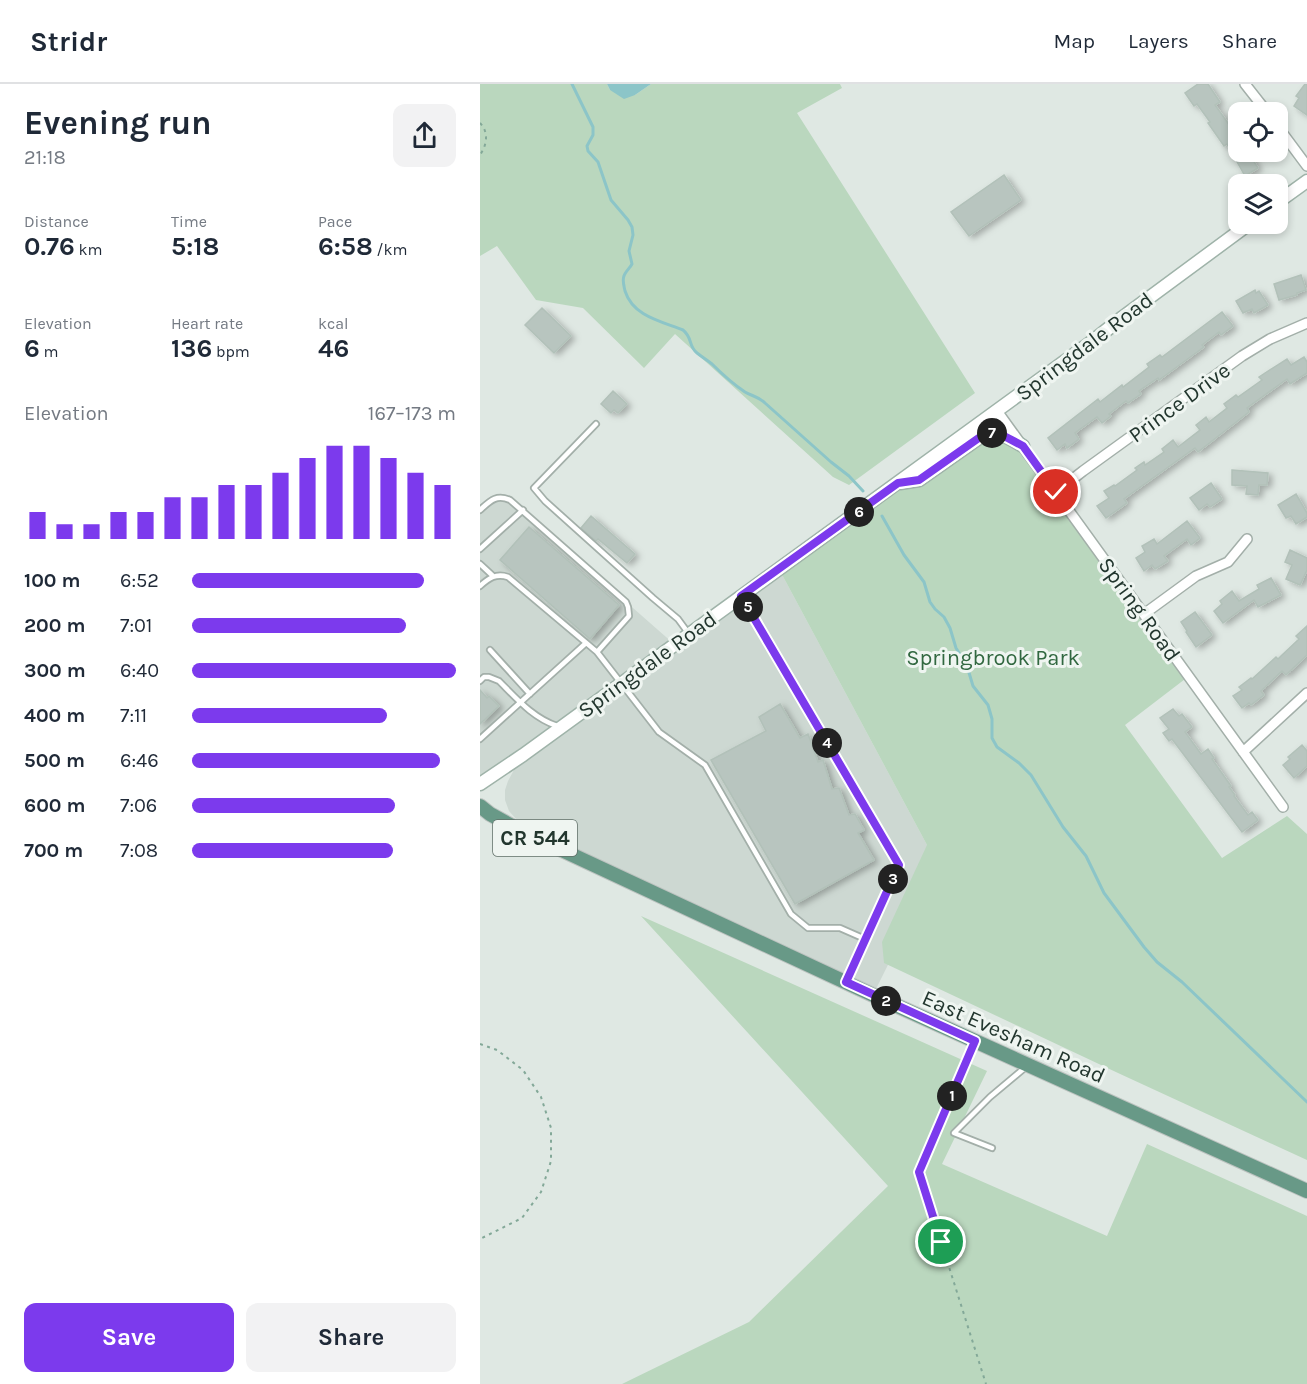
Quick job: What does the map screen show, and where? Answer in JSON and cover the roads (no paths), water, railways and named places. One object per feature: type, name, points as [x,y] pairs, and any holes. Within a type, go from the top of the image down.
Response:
[{"type":"main road","points":[[1288,195],[1307,181]]},
{"type":"main road","name":"Springdale Road","points":[[480,784],[997,411],[1235,234]]},
{"type":"main road","points":[[898,483],[919,480],[983,435],[994,433],[1023,446]]},
{"type":"main road","name":"East Evesham Road","points":[[480,806],[521,831],[846,982],[1307,1191]]},
{"type":"street","points":[[1258,84],[1248,87],[1259,102]]},
{"type":"street","points":[[1288,140],[1307,166]]},
{"type":"street","name":"Prince Drive","points":[[1056,492],[1242,356],[1270,339],[1307,323]]},
{"type":"street","name":"Spring Road","points":[[997,411],[1282,807]]},
{"type":"street","points":[[1144,614],[1196,576],[1228,562],[1247,539]]},
{"type":"street","points":[[1243,752],[1307,693]]},
{"type":"lane","points":[[596,424],[534,488],[545,501],[678,618],[688,634]]},
{"type":"lane","points":[[480,510],[493,498],[510,500],[626,602],[629,616],[597,652]]},
{"type":"lane","points":[[480,549],[523,510]]},
{"type":"lane","points":[[480,564],[493,576]]},
{"type":"lane","points":[[480,586],[493,576],[508,577],[597,652],[659,732],[705,765],[791,914],[808,928],[840,928],[865,939]]},
{"type":"lane","points":[[741,596],[899,865],[846,982]]},
{"type":"lane","points":[[480,740],[586,643]]},
{"type":"lane","points":[[490,650],[530,694]]},
{"type":"lane","points":[[480,681],[484,677],[495,678],[538,718],[560,727]]},
{"type":"lane","points":[[992,1148],[954,1133],[990,1097],[1029,1065]]},
{"type":"water","points":[[607,84],[651,84],[635,95],[624,99],[610,90]]},
{"type":"waterway","points":[[572,84],[593,127],[593,135],[587,146],[588,151],[598,162],[611,200],[632,227],[633,235],[629,251],[632,264],[623,279],[625,291],[634,306],[648,316],[683,330],[697,353],[745,392],[763,401],[863,491]]},
{"type":"waterway","points":[[882,516],[904,555],[924,582],[930,602],[944,617],[950,628],[973,686],[988,705],[992,719],[992,738],[997,747],[1031,775],[1063,827],[1086,856],[1104,893],[1157,962],[1182,982],[1307,1102]]},
{"type":"park label","name":"Springbrook Park","points":[[993,657]]}]
